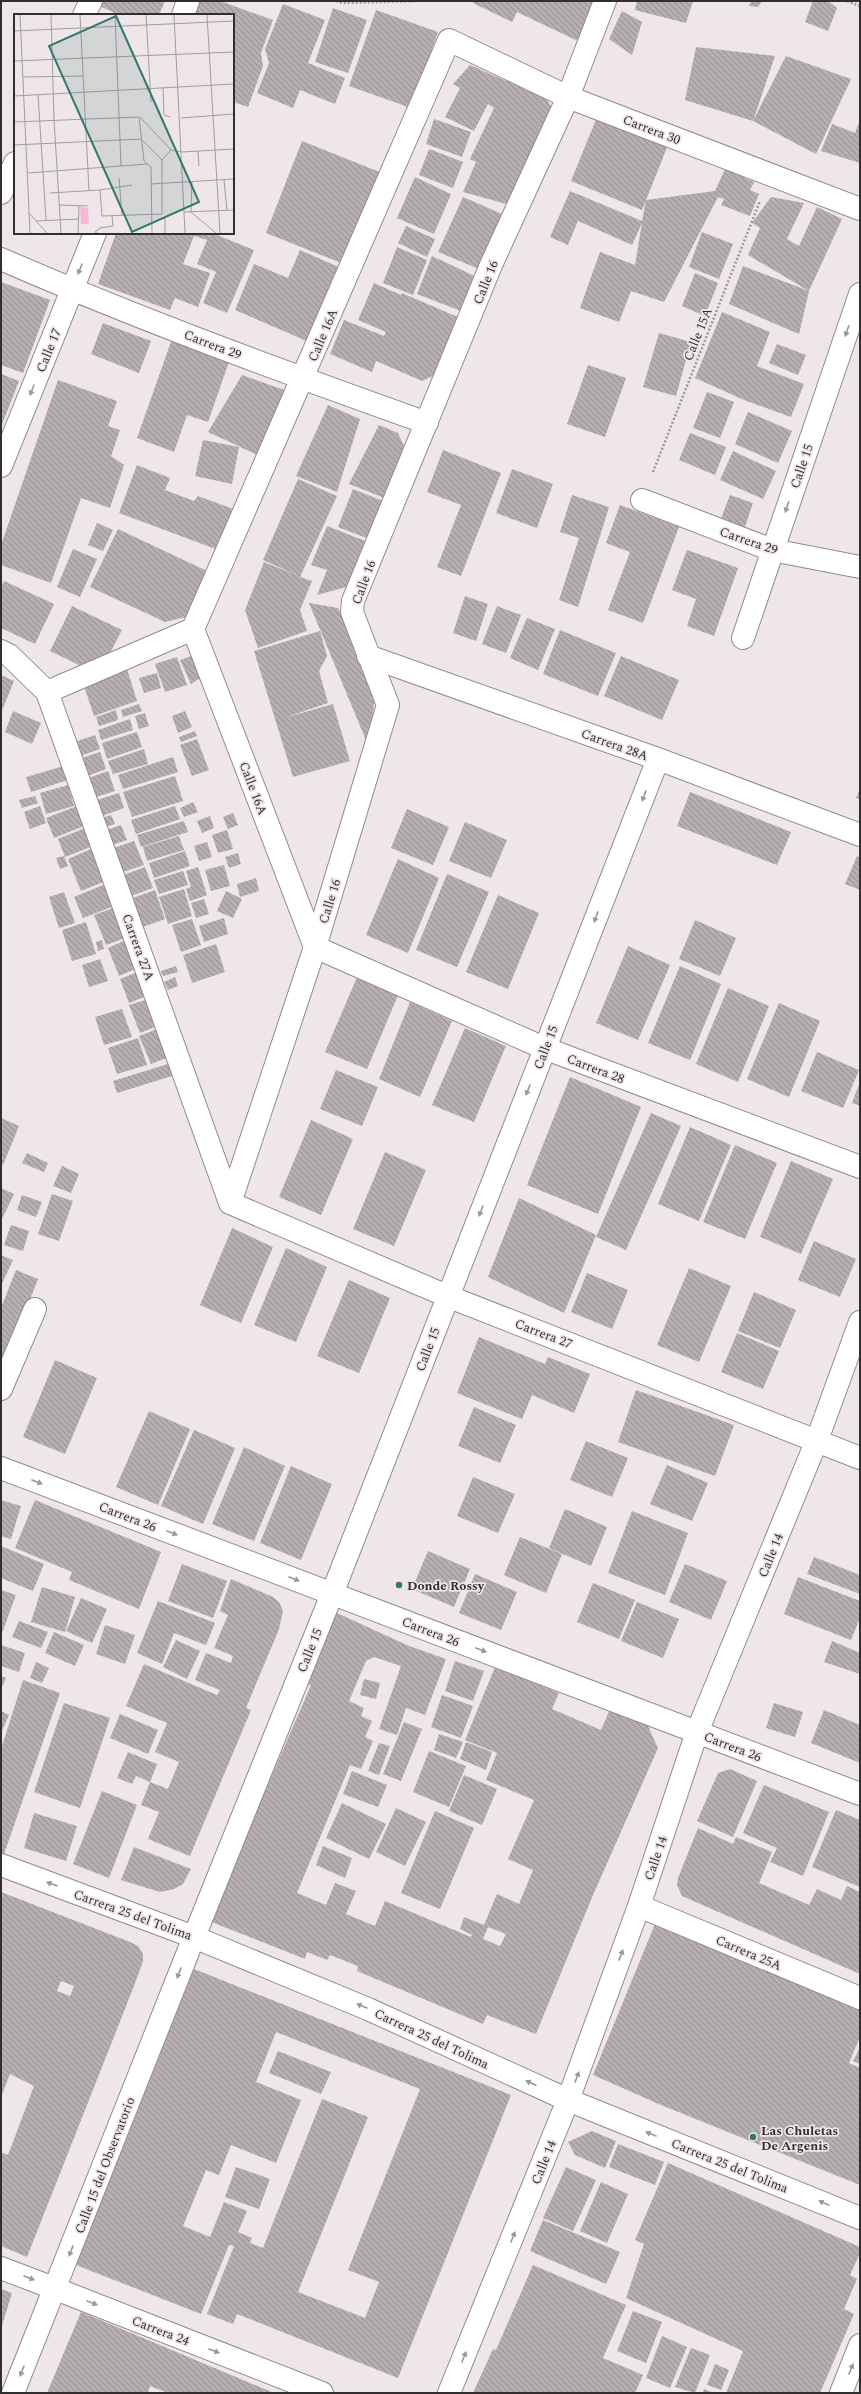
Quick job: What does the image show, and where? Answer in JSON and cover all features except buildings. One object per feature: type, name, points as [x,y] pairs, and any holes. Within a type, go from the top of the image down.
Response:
[{"type":"street","points":[[84,14],[91,1]]},
{"type":"street","points":[[183,14],[188,1]]},
{"type":"street","name":"Calle 16","points":[[230,1203],[315,948],[388,705],[352,612],[353,601],[428,423],[491,265],[568,97],[605,1]]},
{"type":"street","name":"Carrera 30","points":[[449,40],[568,97],[860,209]]},
{"type":"street","name":"Calle 16A","points":[[315,948],[193,629],[304,379],[449,40]]},
{"type":"street","points":[[1,193],[14,165]]},
{"type":"street","name":"Calle 17","points":[[1,466],[95,234]]},
{"type":"street","name":"Carrera 29","points":[[1,259],[72,290],[304,379],[428,423]]},
{"type":"street","name":"Calle 15","points":[[743,638],[860,294]]},
{"type":"street","name":"Carrera 29","points":[[642,500],[772,550],[860,567]]},
{"type":"street","points":[[1,651],[9,655],[47,692],[193,629]]},
{"type":"street","name":"Carrera 28A","points":[[368,656],[658,759],[860,835]]},
{"type":"street","name":"Carrera 27A","points":[[47,692],[230,1203]]},
{"type":"street","name":"Calle 15","points":[[194,1937],[332,1594],[658,759]]},
{"type":"street","name":"Carrera 28","points":[[315,948],[544,1048],[860,1167]]},
{"type":"street","name":"Carrera 27","points":[[230,1203],[448,1296],[860,1458]]},
{"type":"street","points":[[1,1389],[35,1309]]},
{"type":"street","name":"Calle 14","points":[[449,2393],[568,2100],[639,1906],[697,1732],[817,1440],[860,1322]]},
{"type":"street","name":"Carrera 26","points":[[1,1468],[860,1794]]},
{"type":"street","name":"Carrera 25 del Tolima","points":[[1,1865],[194,1937],[368,2008],[568,2100],[860,2218]]},
{"type":"street","name":"Carrera 25A","points":[[639,1906],[860,1998]]},
{"type":"street","name":"Calle 15 del Observatorio","points":[[13,2393],[56,2289],[194,1937]]},
{"type":"street","name":"Carrera 24","points":[[1,2268],[322,2393]]},
{"type":"street","points":[[841,2393],[860,2345]]},
{"type":"path","points":[[336,1],[378,3],[417,1]]},
{"type":"path","points":[[847,1],[860,6]]},
{"type":"path","name":"Calle 15A","points":[[642,500],[771,174]]},
{"type":"place","name":"Donde Rossy","points":[[399,1585]]},
{"type":"place","name":"Las Chuletas De Argenis","points":[[753,2137]]}]
